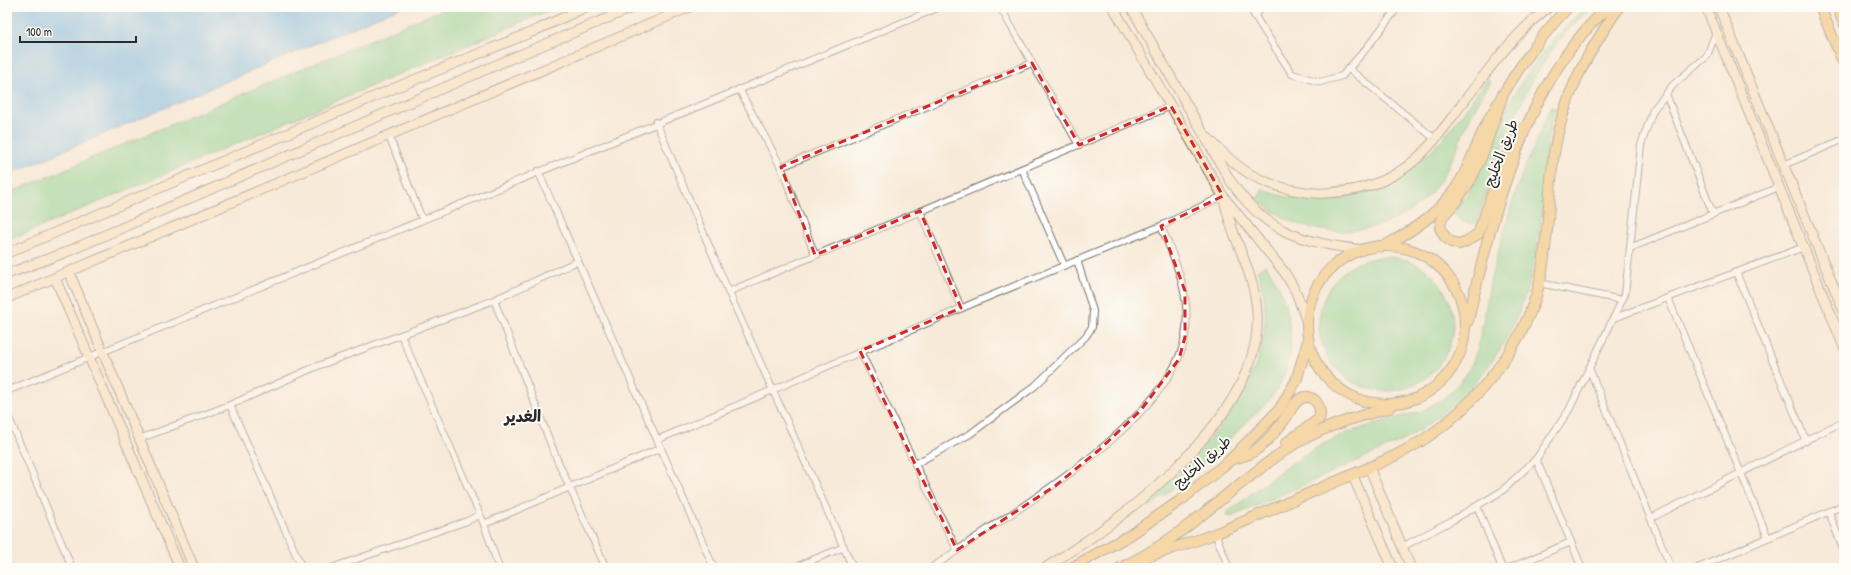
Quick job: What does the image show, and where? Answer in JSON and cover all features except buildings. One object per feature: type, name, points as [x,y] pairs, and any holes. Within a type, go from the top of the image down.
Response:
[{"type":"main road","points":[[7,253],[397,87],[532,32],[586,7]]},
{"type":"main road","points":[[7,274],[71,250],[510,59],[634,7]]},
{"type":"main road","points":[[7,298],[690,7]]},
{"type":"main road","points":[[1113,7],[1223,196],[1286,273],[1296,292],[1307,322]]},
{"type":"main road","points":[[1131,7],[1236,189],[1252,209],[1273,225],[1301,238],[1363,250]]},
{"type":"main road","points":[[1204,134],[1239,168],[1255,178],[1274,186],[1316,194],[1357,189],[1386,179],[1396,174],[1418,157],[1435,139],[1489,68],[1519,34],[1549,7]]},
{"type":"main road","name":"طريق الخليج","points":[[1386,245],[1419,226],[1442,205],[1452,193],[1466,168],[1482,130],[1503,94],[1536,45],[1568,7]]},
{"type":"main road","name":"طريق الخليج","points":[[1406,403],[1429,393],[1447,377],[1460,355],[1491,225],[1529,122],[1545,88],[1562,59],[1579,36],[1609,7]]},
{"type":"main road","points":[[1120,568],[1137,560],[1215,533],[1405,450],[1434,433],[1459,412],[1480,391],[1513,344],[1529,314],[1540,283],[1545,251],[1554,154],[1565,105],[1582,65],[1619,7]]},
{"type":"main road","points":[[1706,7],[1844,347]]},
{"type":"main road","points":[[1719,7],[1844,312]]},
{"type":"main road","points":[[1820,7],[1844,64]]},
{"type":"main road","points":[[1837,7],[1844,23]]},
{"type":"main road","points":[[1503,94],[1481,158],[1470,181],[1454,204],[1442,217],[1440,228],[1445,237],[1451,242],[1459,244],[1473,239],[1478,234],[1504,159],[1515,138],[1529,122]]},
{"type":"main road","points":[[1045,568],[1071,552],[1110,524],[1168,474],[1192,451],[1218,421],[1242,381],[1252,356],[1257,334],[1257,312],[1254,289],[1232,229],[1223,196]]},
{"type":"main road","points":[[1406,403],[1382,406],[1359,401],[1338,390],[1322,373],[1311,352],[1308,340],[1307,322],[1308,310],[1314,292],[1324,276],[1337,262],[1353,252],[1386,245],[1419,252],[1439,266],[1454,284],[1463,306],[1466,331]]},
{"type":"main road","points":[[69,272],[194,568]]},
{"type":"main road","points":[[55,278],[180,568]]},
{"type":"main road","name":"طريق الخليج","points":[[1071,568],[1130,535],[1181,500],[1229,461],[1279,410],[1296,381],[1308,340]]},
{"type":"main road","points":[[1229,461],[1253,452],[1285,419],[1298,400],[1302,397],[1309,397],[1319,405],[1321,414],[1318,419],[1261,463],[1244,482]]},
{"type":"main road","points":[[1137,560],[1194,521],[1289,448],[1316,432],[1345,420],[1406,403]]},
{"type":"main road","points":[[1369,467],[1411,568]]},
{"type":"main road","points":[[1352,474],[1393,568]]},
{"type":"street","points":[[7,391],[656,122],[940,7]]},
{"type":"street","points":[[1000,7],[1079,145]]},
{"type":"street","points":[[1250,7],[1292,74],[1320,82],[1342,76],[1398,7]]},
{"type":"street","points":[[1255,16],[1262,7]]},
{"type":"street","points":[[1402,547],[1502,491],[1536,459],[1569,410],[1625,294],[1641,145],[1653,110],[1674,84],[1707,56],[1716,32]]},
{"type":"street","points":[[781,168],[1032,63]]},
{"type":"street","points":[[1348,68],[1435,139]]},
{"type":"street","points":[[739,89],[781,168],[815,256]]},
{"type":"street","points":[[1666,94],[1713,214]]},
{"type":"street","points":[[728,292],[1171,106]]},
{"type":"street","points":[[656,122],[728,292],[853,568]]},
{"type":"street","points":[[389,136],[422,219]]},
{"type":"street","points":[[1784,165],[1844,139]]},
{"type":"street","points":[[1022,169],[1064,265]]},
{"type":"street","points":[[538,172],[714,568]]},
{"type":"street","points":[[1630,248],[1779,187]]},
{"type":"street","points":[[657,440],[961,308],[1161,226],[1223,196]]},
{"type":"street","points":[[920,211],[961,308]]},
{"type":"street","points":[[931,568],[1055,486],[1094,454],[1141,410],[1165,381],[1179,359],[1185,337],[1187,316],[1185,291],[1176,262],[1161,226]]},
{"type":"street","points":[[1614,318],[1804,247]]},
{"type":"street","points":[[915,464],[970,434],[1035,386],[1086,336],[1092,327],[1093,311],[1077,260]]},
{"type":"street","points":[[139,439],[230,406],[315,367],[494,300],[578,261]]},
{"type":"street","points":[[1736,272],[1806,441]]},
{"type":"street","points":[[1540,283],[1622,300]]},
{"type":"street","points":[[1668,298],[1768,538]]},
{"type":"street","points":[[494,300],[556,457],[606,568]]},
{"type":"street","points":[[401,335],[484,524],[499,568]]},
{"type":"street","points":[[860,351],[957,550]]},
{"type":"street","points":[[1589,368],[1671,568]]},
{"type":"street","points":[[230,406],[302,568]]},
{"type":"street","points":[[7,413],[72,568]]},
{"type":"street","points":[[1651,518],[1844,421]]},
{"type":"street","points":[[484,524],[569,486],[661,448]]},
{"type":"street","points":[[1536,459],[1582,568]]},
{"type":"street","points":[[1477,506],[1502,568]]},
{"type":"street","points":[[1698,568],[1844,506]]},
{"type":"street","points":[[1829,512],[1844,552]]},
{"type":"street","points":[[331,568],[467,521],[479,515]]},
{"type":"street","points":[[1215,533],[1229,568]]},
{"type":"street","points":[[1510,568],[1571,542]]},
{"type":"street","points":[[793,568],[844,547]]},
{"type":"highlighted area","points":[[1032,63],[1079,145],[1171,106],[1223,196],[1161,226],[1185,291],[1185,337],[1179,359],[1141,410],[1099,450],[1055,486],[957,550],[860,351],[961,308],[920,211],[815,255],[781,167]]},
{"type":"green space","points":[[448,7],[557,7],[7,241],[7,194]]},
{"type":"green space","points":[[1585,7],[1590,9],[1569,29],[1550,53],[1519,107],[1496,166],[1477,222],[1471,224],[1462,221],[1455,214],[1455,208],[1470,190],[1498,125],[1515,92],[1547,47]]},
{"type":"green space","points":[[1487,79],[1491,82],[1472,113],[1453,158],[1440,182],[1409,212],[1393,220],[1359,230],[1324,230],[1300,225],[1287,219],[1274,212],[1257,198],[1263,189],[1288,197],[1314,200],[1332,199],[1360,194],[1384,185],[1405,173],[1440,141],[1456,122]]},
{"type":"green space","points":[[1551,106],[1555,109],[1546,150],[1541,220],[1536,256],[1527,289],[1516,319],[1501,348],[1482,374],[1460,398],[1434,420],[1404,440],[1231,517],[1227,516],[1228,512],[1282,470],[1317,447],[1342,435],[1373,424],[1422,411],[1444,398],[1465,376],[1471,366],[1478,348],[1492,274],[1511,206],[1522,175]]},
{"type":"green space","points":[[1393,257],[1418,265],[1438,282],[1448,298],[1452,311],[1452,337],[1448,350],[1442,361],[1428,376],[1412,386],[1399,390],[1379,391],[1354,383],[1334,366],[1324,350],[1320,337],[1319,317],[1327,292],[1344,272],[1360,262],[1373,258]]},
{"type":"green space","points":[[1266,265],[1281,291],[1290,331],[1289,358],[1280,383],[1266,404],[1230,439],[1149,507],[1145,503],[1194,456],[1217,429],[1238,401],[1254,370],[1263,338],[1265,305],[1257,270]]},
{"type":"water","points":[[7,7],[401,7],[7,175]]},
{"type":"district","name":"الغدير","points":[[523,416]]}]
